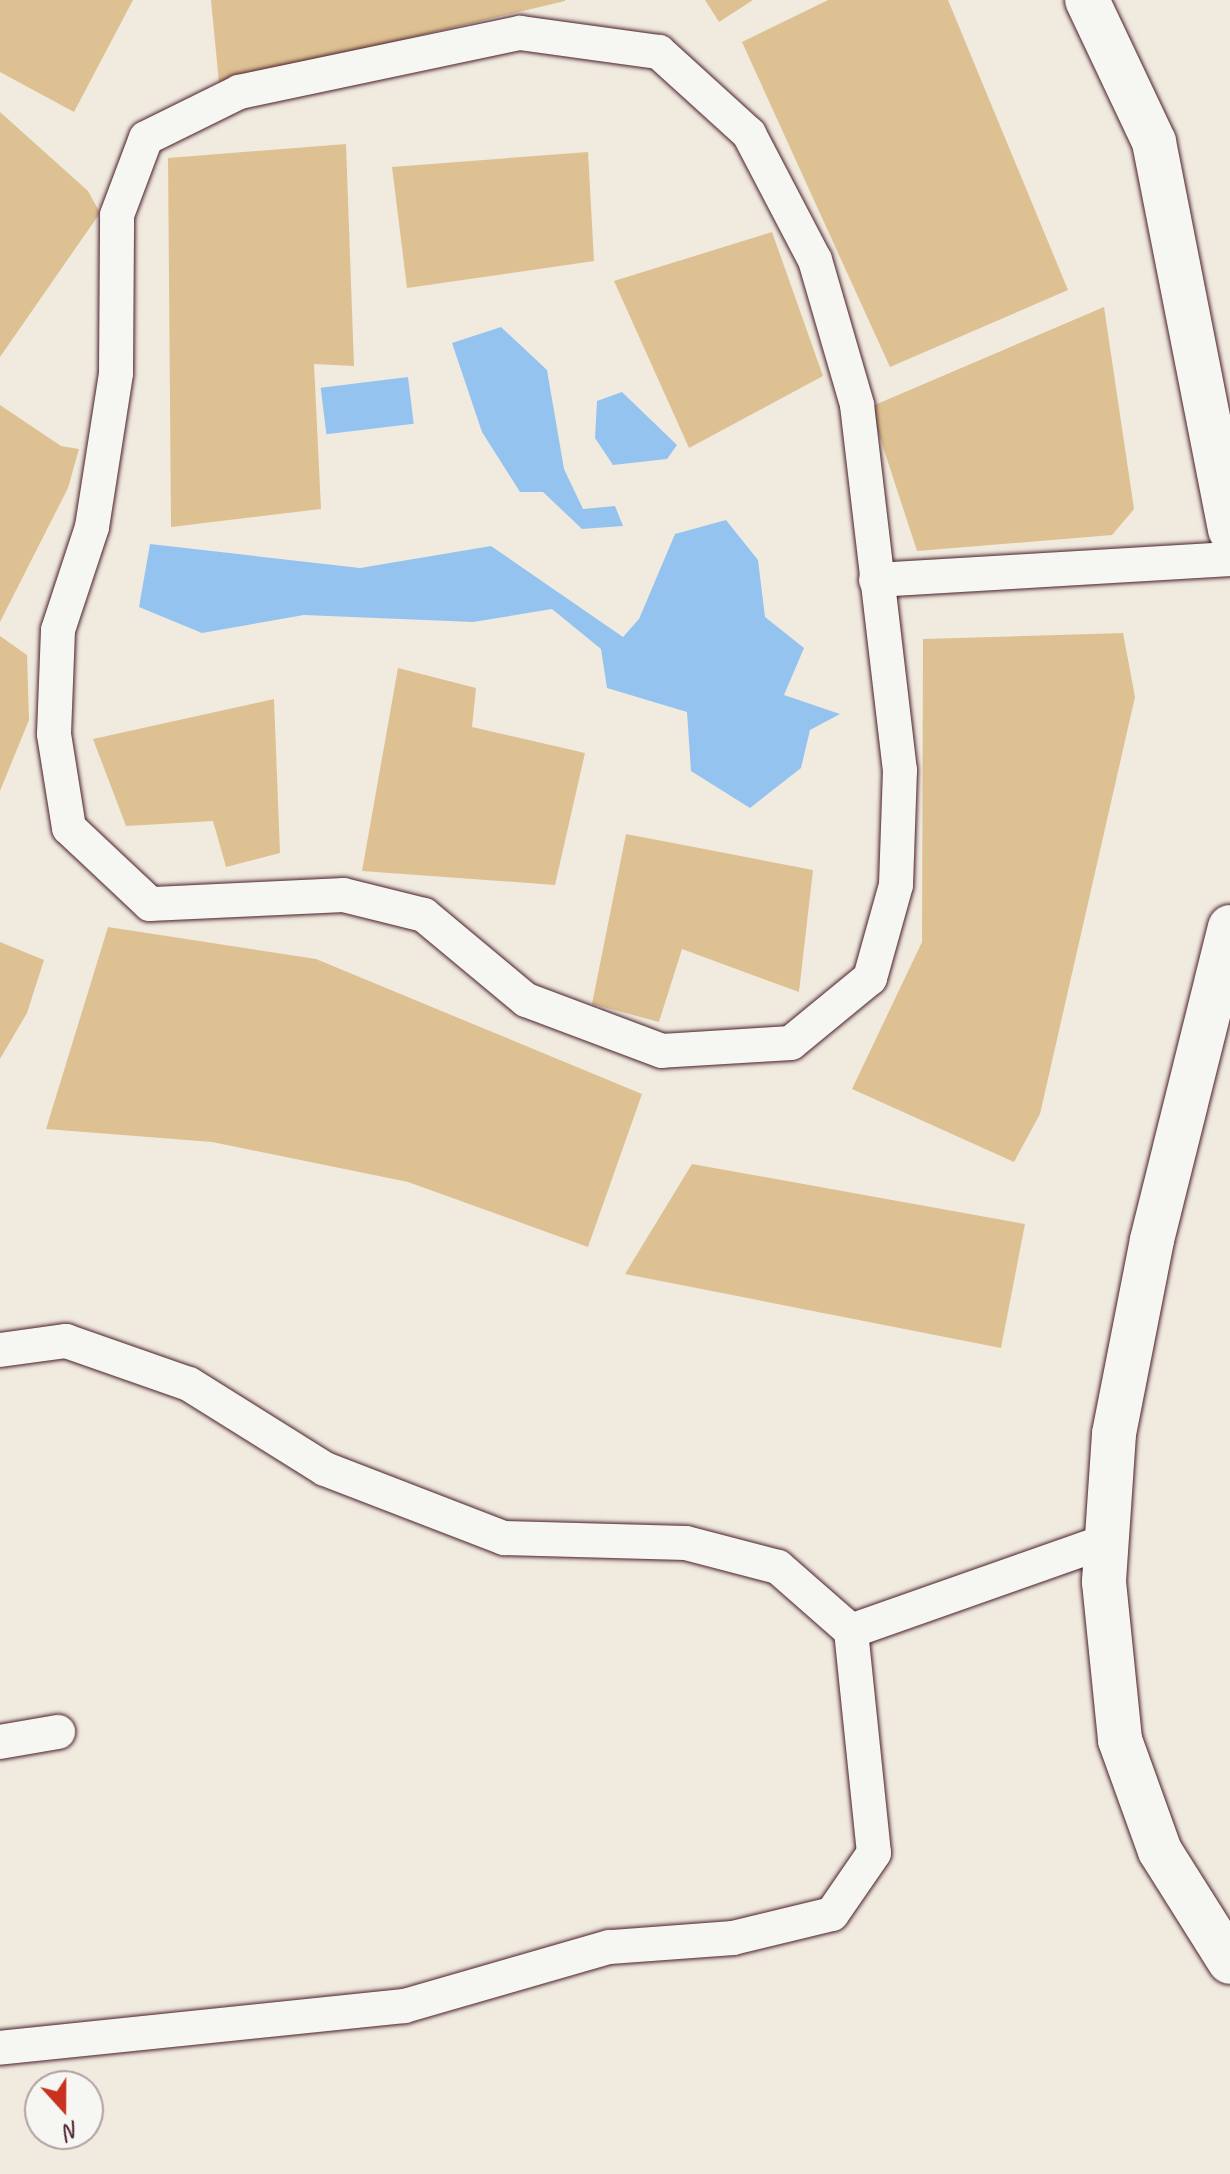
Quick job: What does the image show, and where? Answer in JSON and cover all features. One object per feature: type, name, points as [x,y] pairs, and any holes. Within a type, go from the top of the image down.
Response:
[{"type":"street","points":[[1087,0],[1154,142],[1230,531]]},
{"type":"street","points":[[520,33],[659,52],[749,134],[815,260],[857,405],[876,580],[900,770],[896,885],[870,978],[791,1043],[662,1051],[526,1000],[424,915],[343,895],[150,904],[69,828],[54,734],[58,630],[92,527],[116,373],[117,215],[146,138],[239,92],[520,33]]},
{"type":"street","points":[[876,580],[1230,559]]},
{"type":"street","points":[[1230,927],[1149,1255],[1114,1434],[1107,1541],[1120,1740],[1160,1851],[1230,1962]]},
{"type":"street","points":[[0,1350],[66,1341],[189,1384],[325,1469],[504,1538],[686,1543],[778,1567],[851,1631],[874,1853],[832,1914],[733,1938],[609,1947],[404,2006],[0,2048]]},
{"type":"street","points":[[851,1631],[1107,1541]]},
{"type":"street","points":[[0,1742],[58,1732]]},
{"type":"water","points":[[501,327],[547,370],[564,469],[583,509],[615,506],[623,526],[582,529],[543,492],[520,492],[482,432],[452,343]]},
{"type":"water","points":[[408,377],[414,424],[326,434],[321,388]]},
{"type":"water","points":[[622,392],[677,445],[667,459],[613,465],[595,438],[597,401]]},
{"type":"water","points":[[726,520],[758,560],[765,617],[804,648],[784,695],[840,714],[810,730],[801,768],[750,808],[691,771],[687,712],[607,688],[601,649],[552,609],[473,622],[304,615],[202,633],[139,607],[150,544],[360,568],[491,546],[623,637],[639,619],[675,534]]},
{"type":"building","points":[[0,0],[133,0],[74,112],[0,72]]},
{"type":"building","points":[[211,0],[565,0],[565,1],[219,83]]},
{"type":"building","points":[[705,0],[753,0],[719,22]]},
{"type":"building","points":[[828,0],[948,0],[1068,290],[890,367],[742,42]]},
{"type":"building","points":[[0,112],[88,191],[100,213],[0,357]]},
{"type":"building","points":[[346,144],[354,366],[314,364],[321,509],[171,527],[168,158]]},
{"type":"building","points":[[588,152],[594,261],[407,288],[392,167]]},
{"type":"building","points":[[772,232],[823,376],[689,448],[614,281]]},
{"type":"building","points":[[1104,307],[1134,509],[1112,535],[917,551],[870,407]]},
{"type":"building","points":[[0,405],[61,446],[79,449],[68,488],[0,622]]},
{"type":"building","points":[[1123,633],[1135,697],[1040,1114],[1014,1162],[852,1089],[922,942],[923,639]]},
{"type":"building","points":[[0,636],[27,655],[29,720],[0,791]]},
{"type":"building","points":[[398,668],[476,688],[472,727],[585,753],[555,885],[362,871]]},
{"type":"building","points":[[274,699],[280,853],[226,867],[213,821],[126,826],[93,739]]},
{"type":"building","points":[[626,834],[813,870],[799,992],[682,949],[659,1022],[592,1004]]},
{"type":"building","points":[[108,927],[316,959],[642,1094],[588,1247],[408,1182],[212,1142],[46,1129]]},
{"type":"building","points":[[0,942],[44,960],[27,1013],[0,1059]]},
{"type":"building","points":[[692,1164],[1025,1224],[1001,1348],[625,1274]]}]
